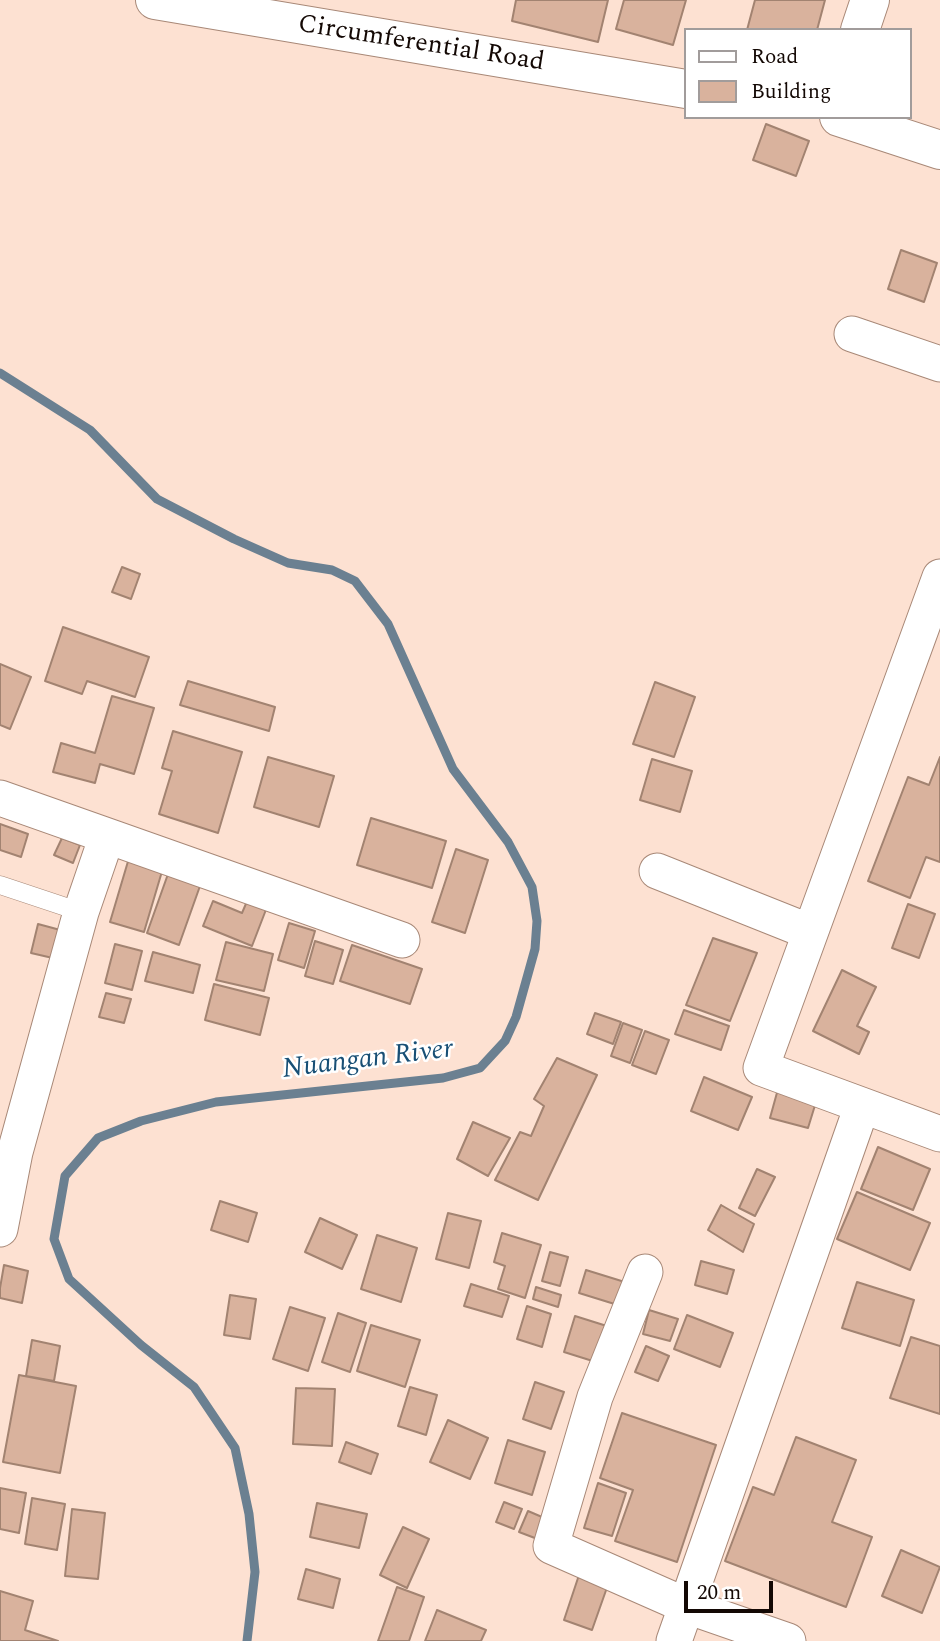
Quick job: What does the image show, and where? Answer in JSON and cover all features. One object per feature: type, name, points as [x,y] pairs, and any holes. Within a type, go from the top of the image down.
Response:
[{"type":"street","name":"Circumferential Road","points":[[155,0],[684,89]]},
{"type":"street","points":[[861,28],[870,0]]},
{"type":"street","points":[[845,119],[940,150]]},
{"type":"street","points":[[852,334],[940,364]]},
{"type":"street","points":[[940,577],[761,1068],[940,1134]]},
{"type":"street","points":[[0,798],[402,940]]},
{"type":"street","points":[[0,1229],[15,1152],[81,912],[107,836]]},
{"type":"street","points":[[657,871],[810,932]]},
{"type":"street","points":[[674,1641],[862,1106]]},
{"type":"street","points":[[645,1272],[596,1397],[551,1546],[687,1606],[788,1641]]},
{"type":"lane","points":[[0,885],[81,912]]},
{"type":"building","points":[[516,0],[608,0],[598,42],[512,21]]},
{"type":"building","points":[[624,0],[686,0],[673,45],[616,29]]},
{"type":"building","points":[[755,0],[825,0],[818,28],[748,28]]},
{"type":"building","points":[[766,124],[809,141],[796,176],[753,160]]},
{"type":"building","points":[[901,250],[937,263],[924,302],[888,289]]},
{"type":"building","points":[[122,567],[140,574],[131,599],[112,592]]},
{"type":"building","points":[[63,627],[149,657],[135,697],[87,681],[82,694],[45,681]]},
{"type":"building","points":[[0,664],[31,677],[10,729],[0,725]]},
{"type":"building","points":[[188,681],[275,707],[269,731],[180,705]]},
{"type":"building","points":[[655,682],[695,697],[674,757],[633,744]]},
{"type":"building","points":[[112,696],[154,708],[134,774],[100,764],[95,783],[53,772],[61,743],[95,753]]},
{"type":"building","points":[[173,731],[242,752],[218,833],[159,814],[172,771],[162,768]]},
{"type":"building","points":[[268,757],[334,776],[319,827],[254,807]]},
{"type":"building","points":[[940,757],[940,862],[926,857],[910,898],[868,881],[908,777],[929,785]]},
{"type":"building","points":[[652,759],[692,771],[680,812],[640,800]]},
{"type":"building","points":[[371,818],[446,841],[432,888],[357,865]]},
{"type":"building","points":[[0,824],[28,834],[21,857],[0,850]]},
{"type":"building","points":[[62,838],[80,845],[73,863],[54,855]]},
{"type":"building","points":[[456,849],[488,860],[465,933],[432,922]]},
{"type":"building","points":[[129,858],[163,868],[144,932],[110,922]]},
{"type":"building","points":[[168,874],[200,886],[179,945],[147,933]]},
{"type":"building","points":[[248,899],[267,907],[252,946],[203,926],[213,901],[242,913]]},
{"type":"building","points":[[908,904],[935,914],[919,958],[892,948]]},
{"type":"building","points":[[289,923],[315,931],[304,968],[278,960]]},
{"type":"building","points":[[38,924],[64,931],[57,959],[31,953]]},
{"type":"building","points":[[713,938],[757,953],[730,1021],[686,1005]]},
{"type":"building","points":[[315,941],[343,950],[333,984],[305,976]]},
{"type":"building","points":[[226,942],[273,954],[264,991],[216,980]]},
{"type":"building","points":[[115,944],[142,951],[132,990],[105,983]]},
{"type":"building","points":[[352,945],[422,969],[410,1004],[340,981]]},
{"type":"building","points":[[153,952],[200,965],[193,993],[145,981]]},
{"type":"building","points":[[842,970],[876,987],[857,1026],[869,1032],[859,1054],[813,1031]]},
{"type":"building","points":[[214,984],[269,998],[260,1035],[205,1020]]},
{"type":"building","points":[[106,993],[131,999],[124,1023],[99,1017]]},
{"type":"building","points":[[684,1010],[729,1026],[721,1050],[675,1034]]},
{"type":"building","points":[[595,1013],[621,1022],[613,1044],[587,1034]]},
{"type":"building","points":[[623,1023],[642,1030],[630,1063],[611,1056]]},
{"type":"building","points":[[645,1031],[669,1040],[656,1074],[632,1065]]},
{"type":"building","points":[[557,1058],[597,1075],[538,1200],[495,1180],[520,1132],[531,1136],[544,1106],[534,1099]]},
{"type":"building","points":[[704,1077],[752,1097],[738,1130],[691,1111]]},
{"type":"building","points":[[778,1089],[816,1102],[808,1128],[770,1118]]},
{"type":"building","points":[[473,1122],[510,1138],[488,1176],[457,1159]]},
{"type":"building","points":[[878,1147],[930,1169],[913,1210],[861,1189]]},
{"type":"building","points":[[757,1169],[775,1177],[755,1216],[739,1208]]},
{"type":"building","points":[[857,1192],[930,1223],[910,1270],[837,1239]]},
{"type":"building","points":[[220,1201],[257,1213],[248,1242],[211,1230]]},
{"type":"building","points":[[721,1205],[754,1224],[743,1252],[708,1230]]},
{"type":"building","points":[[448,1213],[481,1221],[469,1268],[436,1259]]},
{"type":"building","points":[[320,1218],[357,1235],[342,1269],[305,1252]]},
{"type":"building","points":[[502,1233],[541,1245],[525,1298],[498,1289],[505,1266],[494,1262]]},
{"type":"building","points":[[377,1235],[417,1248],[401,1302],[361,1289]]},
{"type":"building","points":[[550,1252],[568,1257],[560,1286],[542,1281]]},
{"type":"building","points":[[701,1261],[734,1270],[727,1294],[695,1285]]},
{"type":"building","points":[[4,1265],[28,1271],[22,1303],[0,1298]]},
{"type":"building","points":[[586,1270],[628,1283],[621,1306],[579,1293]]},
{"type":"building","points":[[857,1282],[914,1300],[900,1346],[842,1328]]},
{"type":"building","points":[[471,1284],[509,1296],[502,1317],[464,1306]]},
{"type":"building","points":[[536,1287],[561,1295],[558,1307],[533,1299]]},
{"type":"building","points":[[230,1295],[256,1299],[250,1339],[224,1335]]},
{"type":"building","points":[[527,1306],[551,1314],[542,1347],[517,1339]]},
{"type":"building","points":[[290,1307],[325,1318],[308,1371],[273,1359]]},
{"type":"building","points":[[649,1310],[678,1319],[670,1341],[643,1334]]},
{"type":"building","points":[[338,1313],[366,1323],[350,1372],[322,1362]]},
{"type":"building","points":[[687,1315],[733,1333],[720,1367],[674,1349]]},
{"type":"building","points":[[575,1316],[610,1327],[599,1363],[564,1352]]},
{"type":"building","points":[[371,1325],[420,1340],[405,1387],[357,1371]]},
{"type":"building","points":[[911,1337],[940,1346],[940,1414],[890,1398]]},
{"type":"building","points":[[32,1340],[60,1346],[54,1381],[26,1376]]},
{"type":"building","points":[[646,1346],[669,1356],[658,1381],[635,1372]]},
{"type":"building","points":[[19,1375],[76,1386],[60,1473],[3,1462]]},
{"type":"building","points":[[535,1382],[564,1392],[551,1429],[523,1419]]},
{"type":"building","points":[[410,1387],[437,1395],[426,1435],[398,1426]]},
{"type":"building","points":[[296,1388],[335,1389],[332,1446],[293,1444]]},
{"type":"building","points":[[622,1413],[716,1445],[677,1562],[615,1541],[633,1490],[600,1478]]},
{"type":"building","points":[[448,1420],[488,1438],[470,1479],[430,1462]]},
{"type":"building","points":[[796,1437],[856,1460],[832,1522],[872,1537],[846,1607],[725,1561],[753,1487],[774,1495]]},
{"type":"building","points":[[508,1440],[545,1452],[532,1495],[495,1483]]},
{"type":"building","points":[[346,1442],[378,1454],[371,1474],[339,1462]]},
{"type":"building","points":[[598,1483],[626,1493],[612,1536],[584,1528]]},
{"type":"building","points":[[0,1488],[26,1493],[19,1533],[0,1529]]},
{"type":"building","points":[[32,1498],[65,1504],[57,1550],[25,1544]]},
{"type":"building","points":[[504,1502],[522,1509],[514,1529],[496,1522]]},
{"type":"building","points":[[317,1503],[367,1514],[359,1548],[310,1537]]},
{"type":"building","points":[[72,1509],[105,1513],[98,1579],[65,1576]]},
{"type":"building","points":[[528,1511],[556,1523],[548,1543],[519,1532]]},
{"type":"building","points":[[403,1527],[429,1539],[407,1588],[380,1575]]},
{"type":"building","points":[[901,1550],[940,1567],[922,1613],[882,1596]]},
{"type":"building","points":[[306,1569],[340,1579],[333,1608],[298,1599]]},
{"type":"building","points":[[581,1569],[610,1579],[592,1630],[564,1620]]},
{"type":"building","points":[[397,1587],[424,1597],[409,1641],[378,1641]]},
{"type":"building","points":[[0,1591],[33,1601],[25,1630],[58,1641],[0,1641]]},
{"type":"building","points":[[437,1610],[486,1630],[481,1641],[425,1641]]},
{"type":"waterway","name":"Nuangan River","points":[[0,373],[90,430],[157,499],[234,539],[288,563],[332,570],[355,581],[388,624],[453,769],[508,842],[532,887],[537,921],[535,949],[516,1017],[505,1041],[480,1068],[443,1078],[216,1102],[141,1121],[98,1138],[65,1176],[54,1239],[69,1279],[141,1345],[194,1387],[235,1448],[249,1514],[255,1572],[247,1641]]}]
